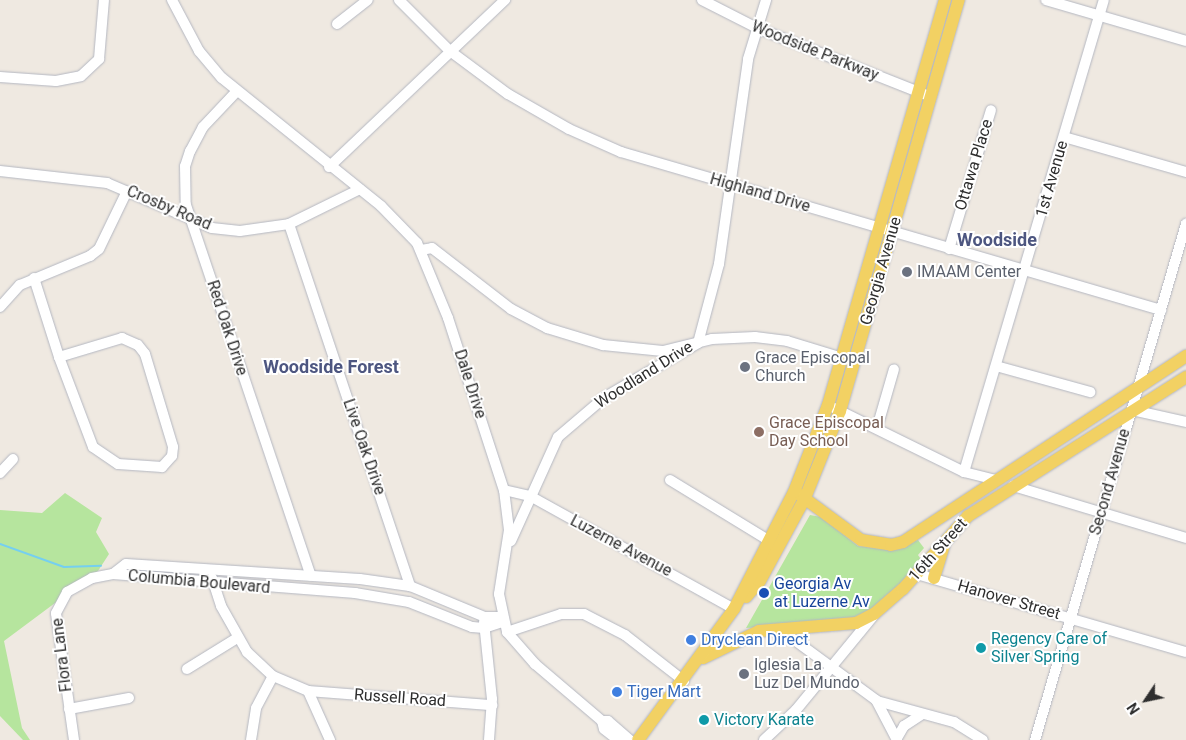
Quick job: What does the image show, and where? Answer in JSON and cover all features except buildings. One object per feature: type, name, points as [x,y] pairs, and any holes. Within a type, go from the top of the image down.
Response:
[{"type":"main road","name":"Georgia Avenue","points":[[638,740],[701,659],[734,610],[760,581],[800,495],[834,408],[892,232],[925,95],[945,0]]},
{"type":"main road","name":"Georgia Avenue","points":[[849,360],[879,228],[958,0]]},
{"type":"main road","name":"16th Street","points":[[800,495],[861,540],[891,546],[916,536],[995,480],[1186,356]]},
{"type":"main road","name":"16th Street","points":[[701,659],[759,631],[856,623],[874,614],[917,574],[948,535],[1012,486],[1186,377]]},
{"type":"main road","name":"Georgia Avenue","points":[[734,610],[768,540],[800,495]]},
{"type":"main road","points":[[934,578],[948,535]]},
{"type":"street","points":[[0,77],[56,81],[81,76],[99,59],[104,0]]},
{"type":"street","name":"Dale Drive","points":[[172,0],[199,51],[237,91],[329,167],[339,173],[348,183],[356,186],[404,226],[421,250],[448,318],[504,490],[508,552],[499,594],[502,619]]},
{"type":"street","points":[[337,24],[368,0]]},
{"type":"street","name":"Highland Drive","points":[[399,0],[450,51],[508,94],[569,129],[621,152],[1161,310]]},
{"type":"street","points":[[329,167],[505,0]]},
{"type":"street","name":"Woodside Parkway","points":[[702,0],[757,28],[925,95]]},
{"type":"street","name":"Woodland Drive","points":[[508,552],[530,496],[558,438],[580,416],[604,397],[698,343],[719,264],[748,59],[766,0]]},
{"type":"street","points":[[1046,0],[1186,41]]},
{"type":"street","name":"1st Avenue","points":[[964,472],[1104,0]]},
{"type":"street","name":"Red Oak Drive","points":[[237,91],[203,127],[190,151],[184,177],[191,219],[311,576]]},
{"type":"street","name":"Ottawa Place","points":[[949,248],[991,110]]},
{"type":"street","points":[[1064,136],[1186,172]]},
{"type":"street","name":"Crosby Road","points":[[0,171],[72,176],[127,191],[212,228],[240,231],[289,224],[356,186]]},
{"type":"street","points":[[0,307],[11,293],[34,278],[90,256],[99,249],[127,191]]},
{"type":"street","name":"Live Oak Drive","points":[[289,224],[410,586]]},
{"type":"street","name":"Second Avenue","points":[[1034,740],[1131,410],[1140,387],[1186,224]]},
{"type":"street","points":[[421,250],[432,248],[511,309],[566,335],[652,352],[728,337],[764,338],[849,360]]},
{"type":"street","points":[[34,278],[59,357],[93,447],[118,464],[155,469],[167,463],[173,447],[144,354],[138,345],[115,339],[59,357]]},
{"type":"street","points":[[996,366],[1090,392]]},
{"type":"street","points":[[878,428],[894,369]]},
{"type":"street","points":[[834,408],[964,472],[995,480]]},
{"type":"street","points":[[1131,410],[1147,410],[1186,422]]},
{"type":"street","points":[[0,473],[13,459]]},
{"type":"street","points":[[670,480],[768,540]]},
{"type":"street","points":[[1012,486],[1186,538]]},
{"type":"street","name":"Luzerne Avenue","points":[[504,490],[530,496],[734,610]]},
{"type":"street","name":"Columbia Boulevard","points":[[113,574],[126,564],[311,576],[410,586],[483,616],[502,619]]},
{"type":"street","points":[[212,569],[213,583],[237,638],[273,676],[256,708],[251,740]]},
{"type":"street","name":"Columbia Boulevard","points":[[113,574],[373,596],[409,602],[484,628]]},
{"type":"street","name":"Flora Lane","points":[[74,740],[56,626],[58,604],[78,583],[113,574]]},
{"type":"street","name":"Hanover Street","points":[[917,574],[1186,652]]},
{"type":"street","points":[[507,632],[561,614],[584,614],[625,635],[684,681]]},
{"type":"street","points":[[764,740],[796,710],[874,614]]},
{"type":"street","points":[[483,616],[492,705],[489,740]]},
{"type":"street","points":[[484,628],[502,619],[507,632],[517,644],[520,656],[535,664],[602,721],[604,729],[618,740]]},
{"type":"street","points":[[789,636],[833,665],[876,700],[921,715],[954,722],[983,740]]},
{"type":"street","points":[[187,669],[237,638]]},
{"type":"street","name":"Russell Road","points":[[273,676],[308,691],[492,705]]},
{"type":"street","points":[[308,691],[330,740]]},
{"type":"street","points":[[69,708],[129,698]]},
{"type":"street","points":[[876,700],[897,739]]},
{"type":"street","points":[[897,739],[904,726],[921,715]]},
{"type":"street","points":[[602,721],[608,721],[630,740]]},
{"type":"green space","points":[[65,493],[102,518],[96,532],[109,554],[98,571],[4,641],[22,728],[30,740],[23,740],[0,716],[0,510],[42,513]]},
{"type":"green space","points":[[810,515],[821,517],[858,546],[891,550],[918,540],[924,548],[918,555],[922,561],[908,579],[857,621],[746,628]]},
{"type":"waterway","points":[[0,544],[64,567],[101,566]]},
{"type":"place","name":"IMAAM Center","points":[[907,272]]},
{"type":"place","name":"Grace Episcopal Church","points":[[745,367]]},
{"type":"place","name":"Grace Episcopal Day School","points":[[759,432]]},
{"type":"place","name":"Georgia Av at Luzerne Av","points":[[764,593]]},
{"type":"place","name":"Dryclean Direct","points":[[691,640]]},
{"type":"place","name":"Regency Care of Silver Spring","points":[[981,648]]},
{"type":"place","name":"Iglesia La Luz Del Mundo","points":[[744,674]]},
{"type":"place","name":"Tiger Mart","points":[[617,692]]},
{"type":"place","name":"Victory Karate","points":[[704,720]]},
{"type":"district","name":"Woodside","points":[[997,240]]},
{"type":"district","name":"Woodside Forest","points":[[331,367]]}]
